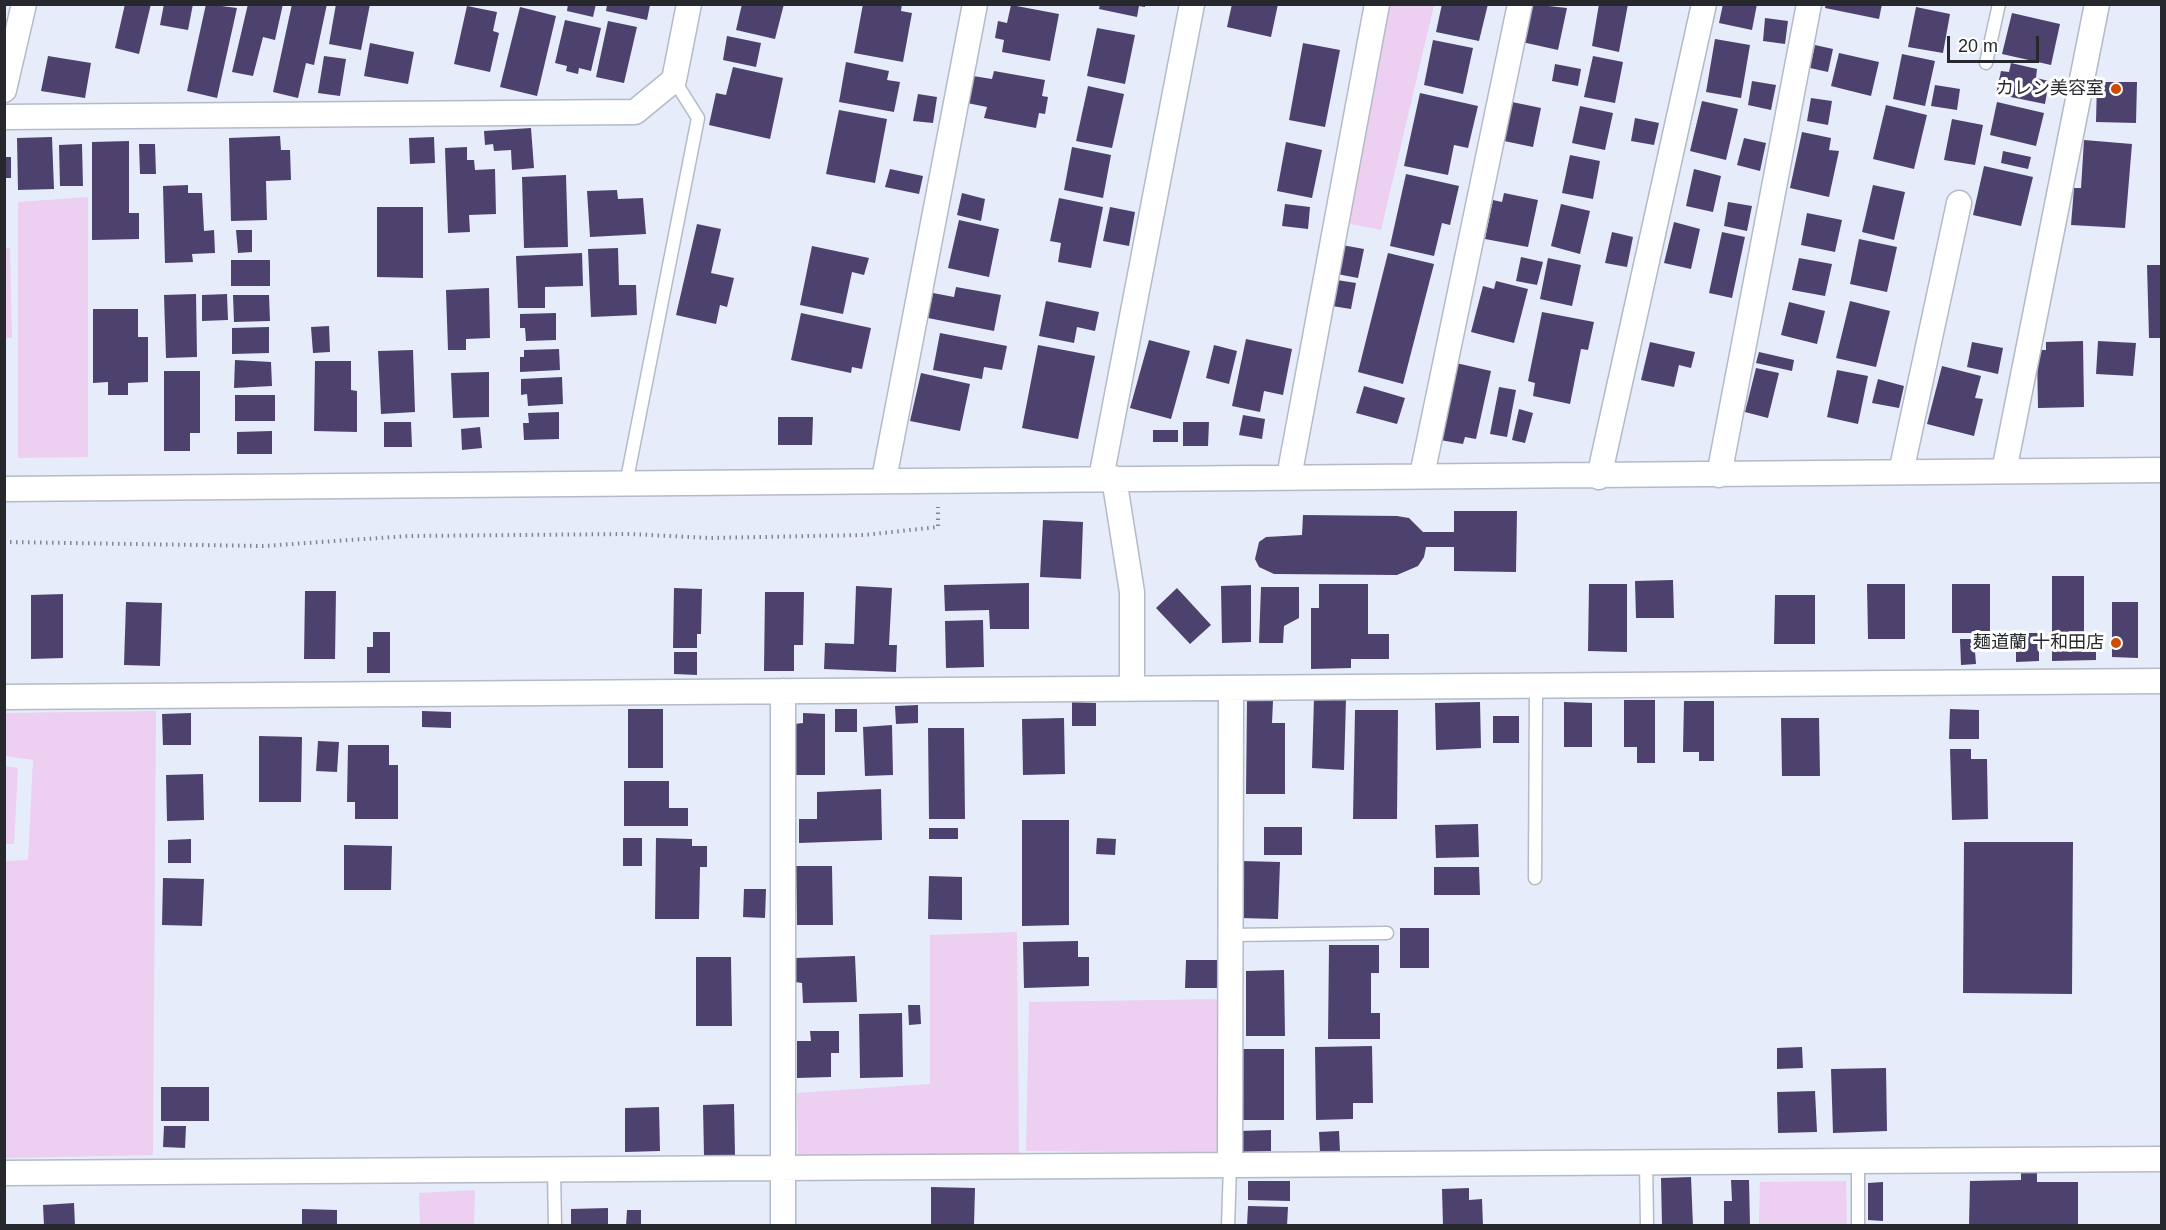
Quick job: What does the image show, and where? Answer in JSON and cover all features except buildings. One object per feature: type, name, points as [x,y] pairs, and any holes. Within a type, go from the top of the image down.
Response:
[{"type":"street","points":[[4,90],[24,4]]},
{"type":"street","points":[[4,117],[635,112],[674,80],[689,4]]},
{"type":"street","points":[[884,479],[975,4]]},
{"type":"street","points":[[1132,688],[1132,592],[1108,478],[1192,4]]},
{"type":"street","points":[[1289,477],[1377,4]]},
{"type":"street","points":[[1422,476],[1520,4]]},
{"type":"street","points":[[1599,477],[1704,4]]},
{"type":"street","points":[[1719,475],[1809,4]]},
{"type":"street","points":[[2004,471],[2097,4]]},
{"type":"street","points":[[1901,472],[1959,203]]},
{"type":"street","points":[[4,489],[626,484],[884,479],[1599,477],[2162,470]]},
{"type":"street","points":[[4,697],[2162,681]]},
{"type":"street","points":[[1230,1166],[1231,688]]},
{"type":"street","points":[[783,691],[783,1226]]},
{"type":"street","points":[[4,1173],[783,1170],[2162,1159]]},
{"type":"lane","points":[[1986,63],[1999,4]]},
{"type":"lane","points":[[626,484],[698,118],[674,80]]},
{"type":"lane","points":[[1535,878],[1536,686]]},
{"type":"lane","points":[[1230,935],[1387,933]]},
{"type":"lane","points":[[1858,1161],[1858,1226]]},
{"type":"lane","points":[[1646,1163],[1647,1226]]},
{"type":"lane","points":[[1228,1226],[1230,1166]]},
{"type":"lane","points":[[554,1170],[555,1226]]},
{"type":"path","points":[[4,542],[263,546],[408,536],[630,534],[710,538],[864,535],[938,527],[939,479]]},
{"type":"shaded area","points":[[1390,5],[1434,5],[1381,230],[1347,223]]},
{"type":"shaded area","points":[[88,197],[88,457],[18,458],[18,202]]},
{"type":"shaded area","points":[[5,248],[10,248],[12,338],[5,338]]},
{"type":"shaded area","points":[[156,711],[153,1155],[5,1158],[5,861],[28,860],[33,760],[5,756],[5,713]]},
{"type":"shaded area","points":[[5,766],[18,768],[14,844],[5,844]]},
{"type":"shaded area","points":[[1017,932],[1019,1154],[798,1158],[797,1093],[930,1084],[930,935]]},
{"type":"shaded area","points":[[1221,999],[1219,1153],[1026,1151],[1029,1002]]},
{"type":"shaded area","points":[[1846,1181],[1847,1225],[1759,1225],[1760,1182]]},
{"type":"shaded area","points":[[475,1190],[474,1225],[420,1225],[419,1193]]},
{"type":"place","name":"カレン美容室","points":[[2116,89]]},
{"type":"place","name":"麺道蘭 十和田店","points":[[2116,643]]}]
